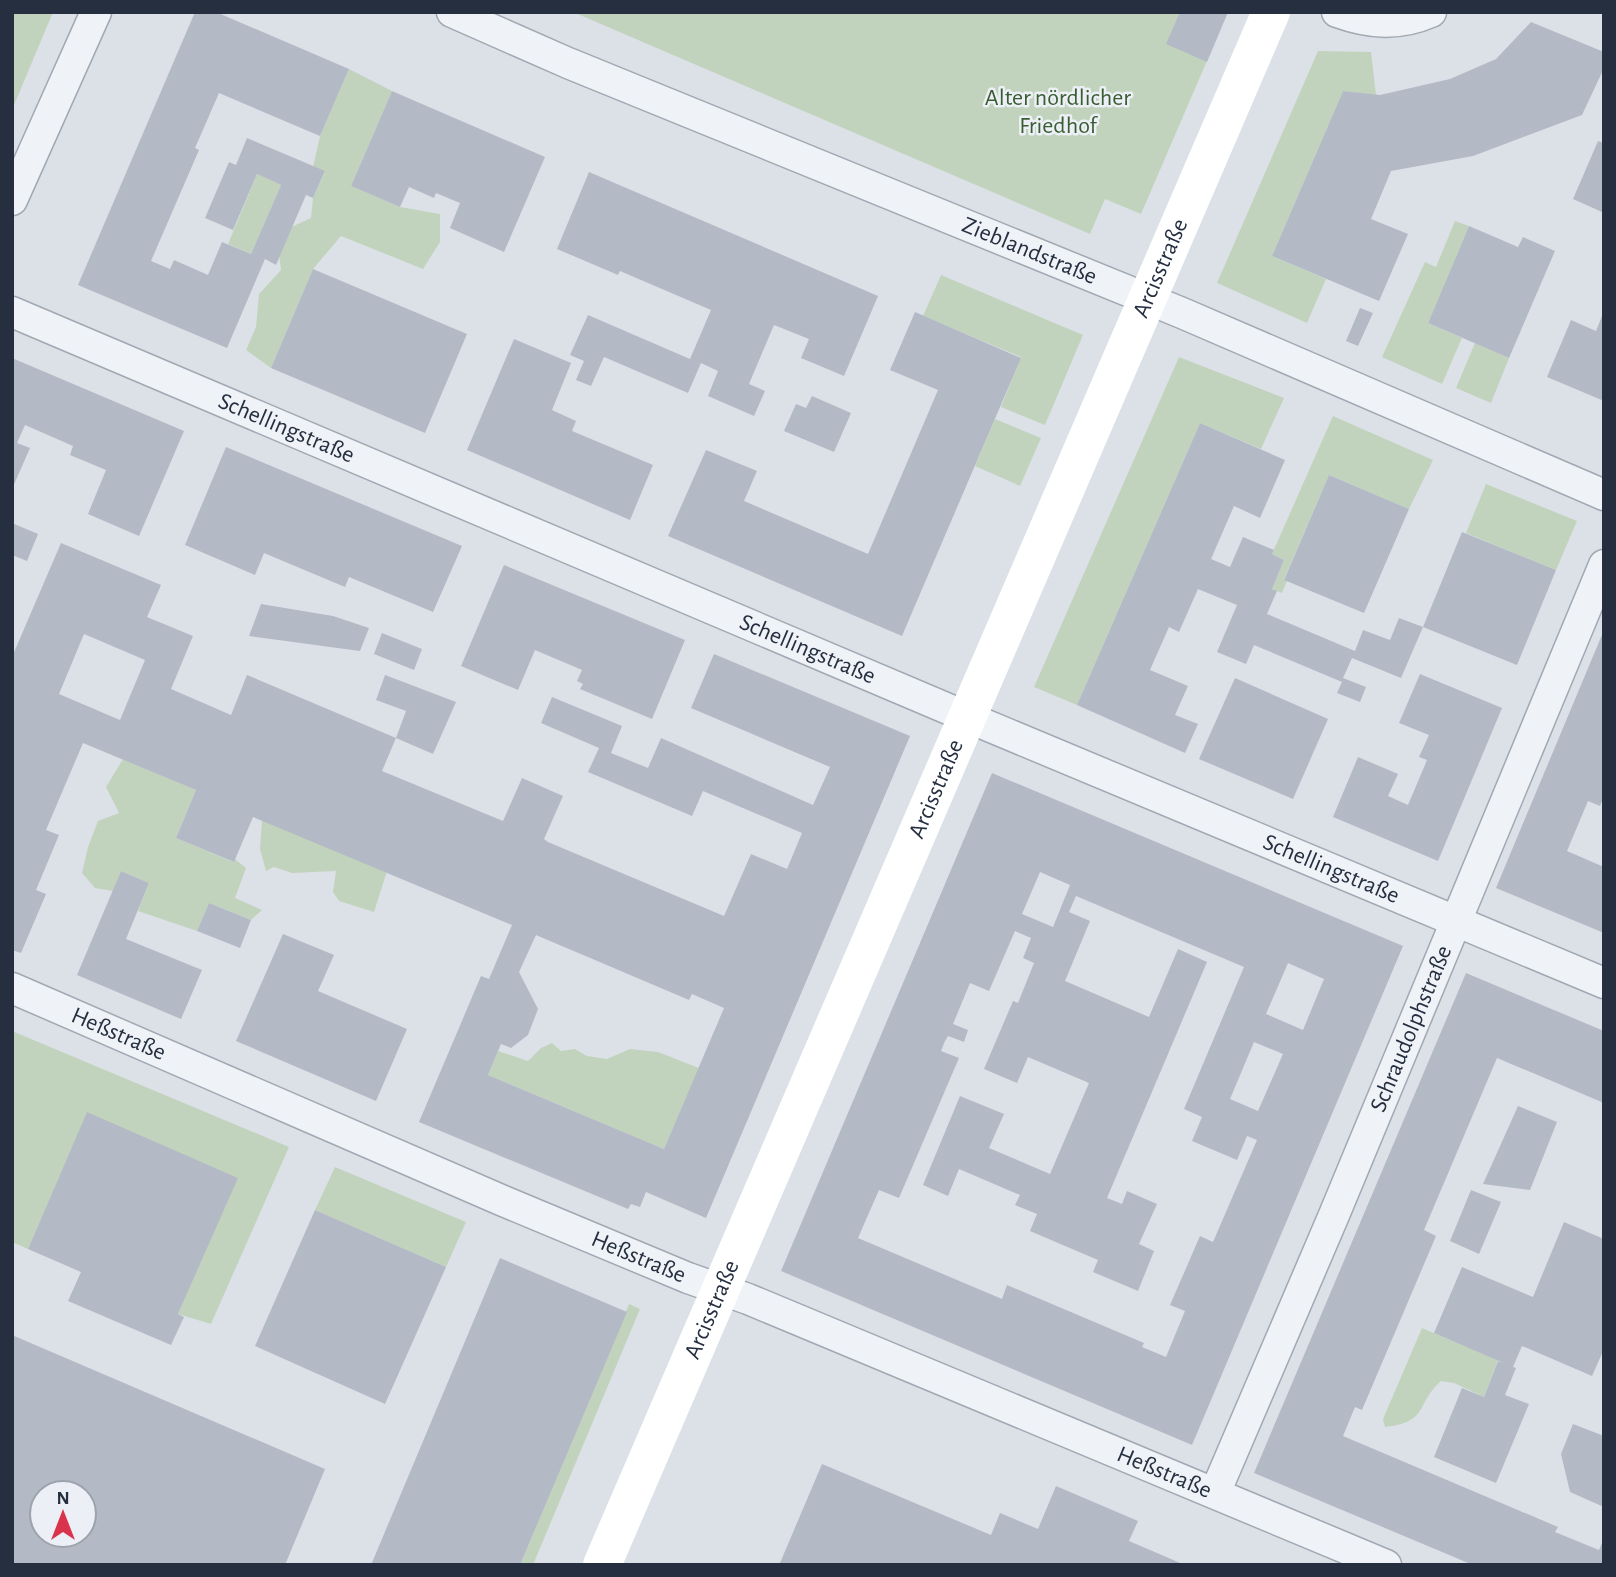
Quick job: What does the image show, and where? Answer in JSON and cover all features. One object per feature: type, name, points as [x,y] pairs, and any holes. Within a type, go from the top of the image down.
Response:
[{"type":"main road","name":"Arcisstraße","points":[[602,1565],[1271,12]]},
{"type":"street","points":[[12,200],[96,12]]},
{"type":"street","name":"Zieblandstraße","points":[[452,12],[581,68],[1182,313],[1604,495]]},
{"type":"street","points":[[1337,12],[1372,23],[1396,23],[1431,12]]},
{"type":"street","name":"Schellingstraße","points":[[12,312],[967,718],[1604,983]]},
{"type":"street","name":"Schraudolphstraße","points":[[1215,1493],[1604,565]]},
{"type":"street","name":"Heßstraße","points":[[12,988],[501,1200],[748,1299],[1386,1565]]},
{"type":"green space","points":[[12,12],[53,12],[12,110]]},
{"type":"green space","name":"Alter nördlicher Friedhof","points":[[573,12],[1228,12],[1141,214],[1105,199],[1090,234]]},
{"type":"green space","points":[[1318,51],[1371,52],[1376,95],[1343,91],[1272,256],[1326,279],[1307,323],[1217,283]]},
{"type":"green space","points":[[349,69],[392,91],[351,186],[400,207],[440,214],[440,242],[423,269],[341,236],[313,269],[271,368],[246,350],[256,327],[259,294],[281,270],[276,234],[311,218],[313,198],[325,172],[313,167],[320,136]]},
{"type":"green space","points":[[257,174],[281,185],[251,254],[228,244]]},
{"type":"green space","points":[[1455,221],[1469,226],[1428,323],[1462,338],[1442,384],[1382,357],[1425,262],[1436,267]]},
{"type":"green space","points":[[941,275],[1083,335],[1045,425],[1001,407],[1021,357],[923,316]]},
{"type":"green space","points":[[1475,343],[1509,358],[1491,403],[1456,388]]},
{"type":"green space","points":[[1179,357],[1284,398],[1261,449],[1200,423],[1077,705],[1034,687]]},
{"type":"green space","points":[[1333,416],[1433,460],[1409,509],[1329,475],[1284,579],[1287,581],[1282,593],[1272,589],[1284,560],[1272,554]]},
{"type":"green space","points":[[995,419],[1041,438],[1020,486],[975,466]]},
{"type":"green space","points":[[1486,484],[1577,521],[1556,570],[1466,533]]},
{"type":"green space","points":[[123,759],[196,790],[176,838],[233,862],[235,859],[246,868],[235,898],[262,910],[251,920],[209,903],[197,931],[138,911],[149,883],[121,871],[113,891],[95,888],[82,873],[98,821],[119,813],[106,787]]},
{"type":"green space","points":[[262,820],[387,871],[374,912],[339,901],[333,892],[336,871],[292,873],[274,867],[266,871],[260,849]]},
{"type":"green space","points":[[12,1031],[289,1147],[211,1324],[178,1314],[237,1178],[87,1113],[28,1249],[12,1242]]},
{"type":"green space","points":[[552,1043],[561,1051],[575,1049],[587,1056],[607,1059],[630,1049],[658,1052],[699,1068],[664,1149],[488,1075],[498,1051],[528,1061],[541,1048]]},
{"type":"green space","points":[[335,1167],[466,1222],[446,1267],[315,1210]]},
{"type":"green space","points":[[629,1304],[640,1309],[533,1565],[520,1565]]},
{"type":"green space","points":[[1422,1328],[1498,1360],[1484,1397],[1454,1383],[1441,1381],[1416,1416],[1399,1425],[1385,1427],[1383,1419]]},
{"type":"building","points":[[195,12],[216,12],[349,69],[320,136],[219,93],[195,148],[199,150],[151,261],[170,269],[174,260],[208,275],[222,242],[251,254],[281,185],[257,174],[233,230],[205,218],[229,162],[236,165],[247,138],[325,171],[313,198],[306,195],[276,265],[265,259],[227,348],[78,285]]},
{"type":"building","points":[[1180,12],[1228,12],[1207,62],[1166,44]]},
{"type":"building","points":[[1531,22],[1604,52],[1604,68],[1582,115],[1473,156],[1391,171],[1371,219],[1408,234],[1379,301],[1272,256],[1343,91],[1380,95],[1450,79],[1496,59]]},
{"type":"building","points":[[392,91],[545,157],[504,252],[450,228],[460,203],[436,193],[434,198],[409,187],[400,207],[351,186]]},
{"type":"building","points":[[1598,141],[1604,143],[1602,212],[1573,199]]},
{"type":"building","points":[[589,172],[878,296],[844,376],[801,358],[809,339],[774,325],[749,384],[765,391],[754,416],[708,396],[718,371],[701,363],[688,393],[604,357],[591,386],[576,380],[584,361],[570,355],[588,315],[690,359],[711,310],[620,271],[618,275],[557,249]]},
{"type":"building","points":[[1469,226],[1518,247],[1523,237],[1555,251],[1509,358],[1428,323]]},
{"type":"building","points":[[313,269],[467,334],[425,433],[271,368]]},
{"type":"building","points":[[1360,308],[1373,313],[1358,346],[1346,341]]},
{"type":"building","points":[[1604,311],[1604,401],[1547,377],[1571,320],[1596,331]]},
{"type":"building","points":[[915,312],[1021,358],[902,636],[668,536],[706,450],[757,471],[744,501],[868,554],[938,390],[890,370]]},
{"type":"building","points":[[514,339],[571,363],[552,410],[576,421],[572,431],[653,465],[630,520],[467,450]]},
{"type":"building","points":[[12,358],[184,431],[139,536],[88,514],[106,470],[70,455],[73,446],[25,425],[17,443],[30,448],[12,489]]},
{"type":"building","points":[[812,396],[851,413],[834,452],[784,431],[796,404],[806,408]]},
{"type":"building","points":[[1200,423],[1285,460],[1260,518],[1234,506],[1211,559],[1230,567],[1243,537],[1274,550],[1272,554],[1284,560],[1272,589],[1277,591],[1267,614],[1355,651],[1363,630],[1390,640],[1399,618],[1423,627],[1401,678],[1352,658],[1343,678],[1366,687],[1360,702],[1337,693],[1342,682],[1254,645],[1246,664],[1217,652],[1237,605],[1198,589],[1179,632],[1169,627],[1150,670],[1188,686],[1175,715],[1198,724],[1185,753],[1077,705]]},
{"type":"building","points":[[226,447],[462,546],[433,612],[349,577],[345,587],[264,553],[255,575],[185,545]]},
{"type":"building","points":[[1329,475],[1409,509],[1364,613],[1284,580]]},
{"type":"building","points":[[12,523],[38,534],[27,561],[12,555]]},
{"type":"building","points":[[1462,532],[1556,570],[1517,665],[1423,627]]},
{"type":"building","points":[[61,543],[161,585],[147,617],[193,636],[171,689],[231,715],[247,675],[396,738],[382,771],[503,821],[522,778],[563,796],[544,839],[548,842],[724,916],[751,854],[787,869],[802,833],[703,791],[692,816],[588,772],[599,748],[541,723],[552,697],[622,726],[611,753],[648,768],[661,738],[813,805],[830,767],[691,708],[714,654],[910,736],[706,1218],[646,1192],[640,1207],[631,1204],[628,1209],[419,1122],[481,976],[489,979],[512,925],[253,817],[234,862],[176,838],[196,790],[83,743],[46,830],[59,835],[36,890],[46,894],[21,953],[12,950],[12,657]],"holes":[[[84,634],[145,660],[120,720],[59,694]],[[536,935],[689,1000],[692,994],[724,1008],[664,1149],[488,1075],[501,1044],[511,1048],[528,1035],[538,1009],[519,972]]]},
{"type":"building","points":[[504,565],[685,640],[652,719],[580,689],[583,684],[577,681],[582,670],[535,650],[518,690],[461,666]]},
{"type":"building","points":[[261,604],[333,616],[369,628],[360,651],[249,636]]},
{"type":"building","points":[[1604,630],[1604,796],[1600,806],[1588,801],[1567,851],[1604,867],[1604,933],[1496,888]]},
{"type":"building","points":[[382,633],[422,649],[414,670],[374,654]]},
{"type":"building","points":[[1420,674],[1502,708],[1438,861],[1333,817],[1358,757],[1398,774],[1388,796],[1408,805],[1427,760],[1419,757],[1429,735],[1399,723]]},
{"type":"building","points":[[385,675],[456,702],[433,754],[396,738],[406,711],[376,700]]},
{"type":"building","points":[[1235,678],[1328,719],[1293,799],[1199,759]]},
{"type":"building","points":[[992,773],[1403,946],[1192,1445],[781,1271]],"holes":[[[1040,872],[1070,885],[1053,927],[1022,914]],[[1076,896],[1244,967],[1184,1109],[1202,1117],[1192,1141],[1237,1160],[1247,1136],[1257,1140],[1213,1242],[1200,1236],[1170,1305],[1185,1311],[1166,1357],[1142,1347],[1144,1343],[1007,1285],[1002,1299],[858,1238],[879,1190],[899,1198],[959,1058],[941,1051],[948,1036],[964,1042],[968,1030],[953,1024],[970,983],[989,991],[1015,931],[1031,938],[1023,958],[1034,963],[1018,1003],[1013,1001],[984,1069],[1017,1083],[1028,1057],[1089,1083],[1050,1174],[989,1148],[1004,1114],[960,1096],[923,1185],[948,1196],[959,1169],[1020,1195],[1015,1205],[1037,1214],[1030,1231],[1098,1260],[1093,1272],[1138,1291],[1154,1251],[1139,1244],[1157,1204],[1127,1191],[1122,1204],[1107,1198],[1207,962],[1178,949],[1149,1017],[1065,981],[1090,921],[1069,912]],[[1288,963],[1324,979],[1303,1030],[1266,1014]],[[1254,1042],[1283,1054],[1258,1111],[1230,1099]]]},
{"type":"building","points":[[121,871],[149,883],[126,939],[202,970],[181,1019],[77,975]]},
{"type":"building","points":[[209,903],[251,920],[240,948],[197,931]]},
{"type":"building","points":[[283,934],[334,955],[318,991],[407,1029],[376,1101],[236,1041]]},
{"type":"building","points":[[1466,973],[1604,1031],[1604,1103],[1497,1058],[1424,1230],[1436,1236],[1362,1410],[1355,1407],[1343,1436],[1558,1527],[1555,1532],[1599,1550],[1604,1538],[1604,1565],[1473,1565],[1254,1473]]},
{"type":"building","points":[[1518,1106],[1557,1122],[1530,1190],[1483,1184]]},
{"type":"building","points":[[87,1112],[238,1178],[178,1314],[184,1317],[171,1345],[68,1301],[81,1272],[28,1249]]},
{"type":"building","points":[[1471,1190],[1501,1202],[1479,1254],[1450,1241]]},
{"type":"building","points":[[315,1210],[446,1267],[385,1404],[255,1346]]},
{"type":"building","points":[[1564,1222],[1604,1239],[1604,1349],[1592,1376],[1522,1346],[1505,1395],[1529,1404],[1496,1483],[1434,1457],[1462,1388],[1484,1397],[1498,1361],[1506,1364],[1434,1333],[1462,1267],[1533,1297]]},
{"type":"building","points":[[500,1258],[627,1312],[520,1565],[371,1565]]},
{"type":"building","points":[[12,1335],[325,1469],[285,1565],[12,1565]]},
{"type":"building","points":[[1573,1424],[1604,1436],[1604,1507],[1570,1492],[1561,1454]]},
{"type":"building","points":[[822,1464],[991,1535],[1000,1513],[1038,1529],[1056,1486],[1138,1521],[1129,1541],[1185,1565],[783,1565],[780,1563]]}]
